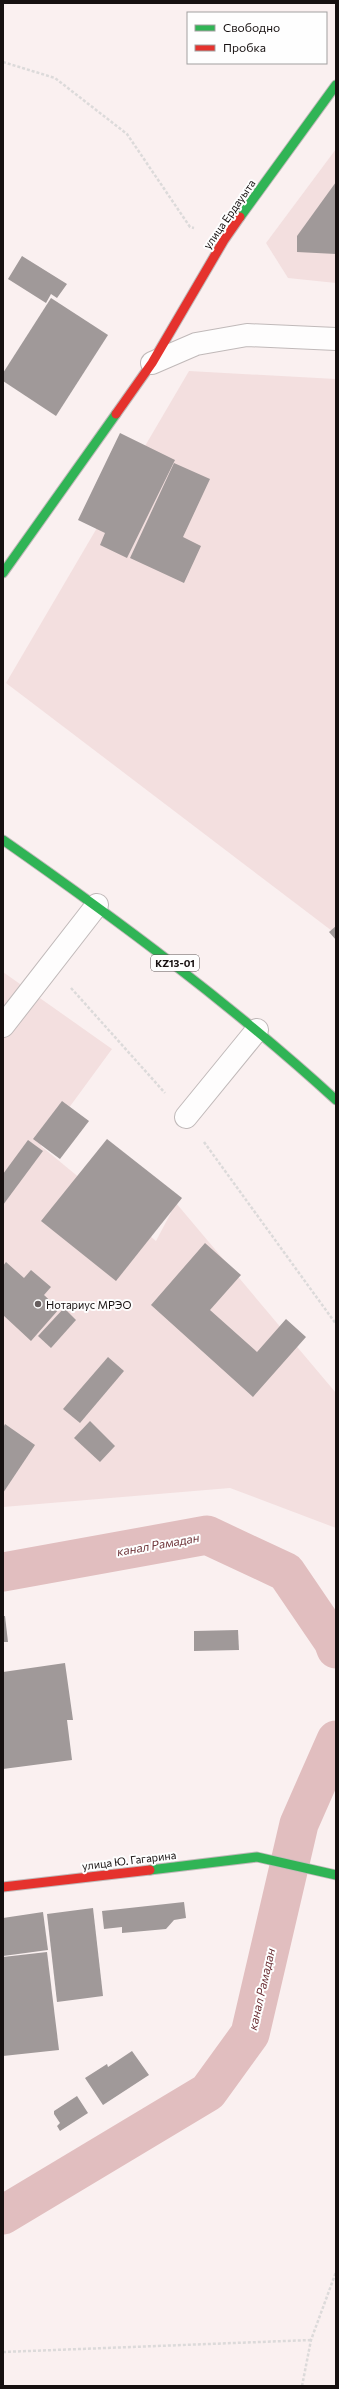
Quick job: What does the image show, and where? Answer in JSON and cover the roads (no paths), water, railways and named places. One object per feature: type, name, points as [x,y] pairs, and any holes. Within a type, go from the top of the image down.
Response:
[{"type":"main road","name":"улица Ердауыта","points":[[3,573],[152,363],[224,240],[336,85]]},
{"type":"main road","name":"KZ13-01","points":[[3,840],[97,905],[207,987],[336,1100]]},
{"type":"main road","name":"улица Ю. Гагарина","points":[[3,1887],[257,1857],[336,1875]]},
{"type":"street","points":[[152,363],[196,344],[247,335],[336,339]]},
{"type":"street","points":[[3,1026],[97,905]]},
{"type":"street","points":[[186,1117],[256,1030]]},
{"type":"waterway","name":"канал Рамадан","points":[[3,1572],[207,1535],[286,1572],[333,1641],[336,1649]]},
{"type":"waterway","name":"канал Рамадан","points":[[3,2215],[208,2092],[250,2034],[299,1824],[336,1740]]},
{"type":"place","name":"Нотариус МРЭО","points":[[38,1304]]}]
